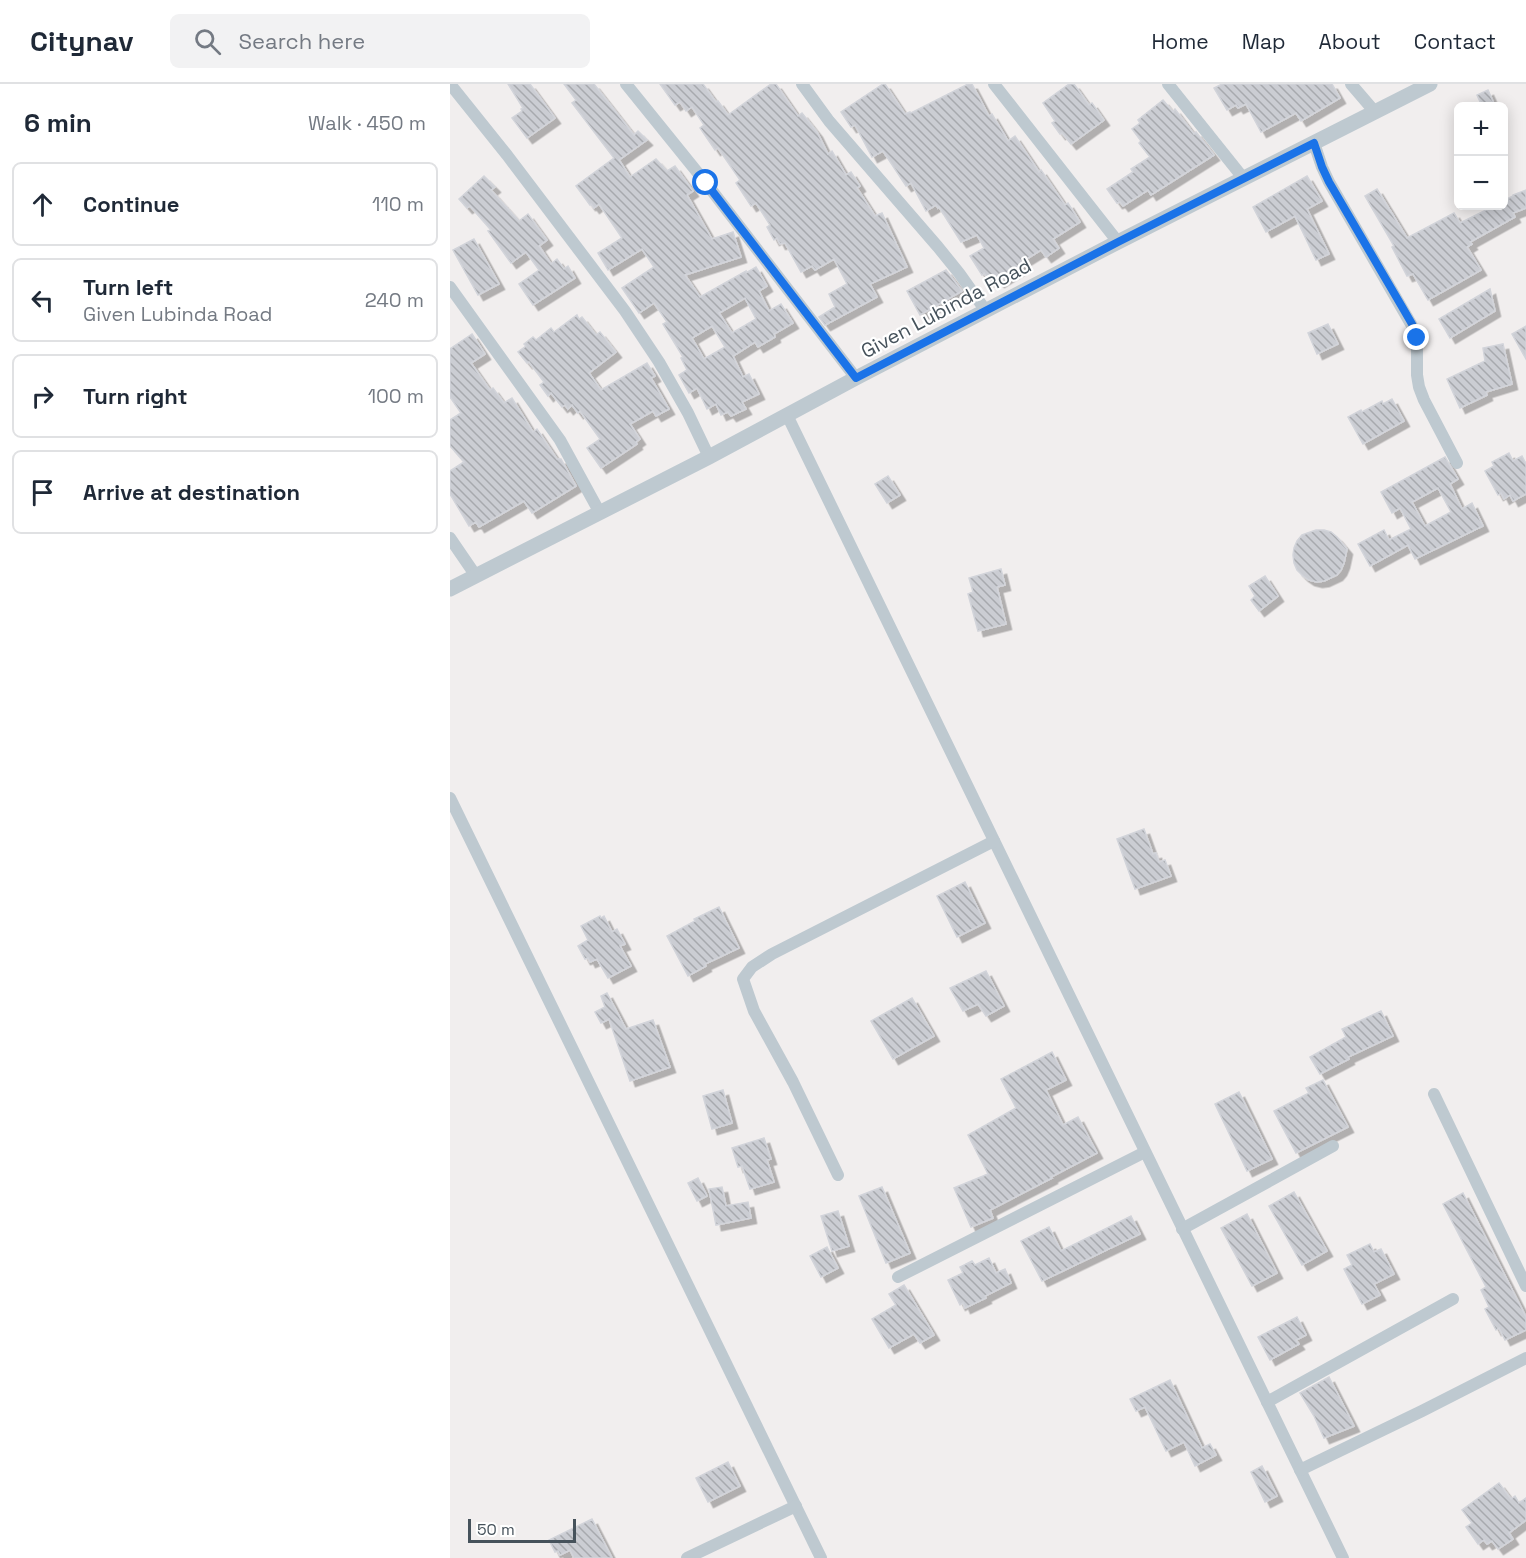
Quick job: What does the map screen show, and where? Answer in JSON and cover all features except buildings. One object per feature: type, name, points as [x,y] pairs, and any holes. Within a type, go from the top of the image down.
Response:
[{"type":"street","points":[[450,84],[507,154],[625,311],[659,362],[688,413],[709,457]]},
{"type":"street","points":[[626,84],[719,199],[856,378]]},
{"type":"street","points":[[802,84],[829,121],[945,256],[986,311]]},
{"type":"street","points":[[994,84],[1118,242]]},
{"type":"street","points":[[1168,84],[1244,179]]},
{"type":"street","points":[[1351,84],[1375,112]]},
{"type":"street","name":"Given Lubinda Road","points":[[450,589],[709,457],[1118,242],[1430,84]]},
{"type":"street","points":[[1314,143],[1329,182],[1412,324],[1417,338],[1419,387],[1457,463]]},
{"type":"street","points":[[450,287],[560,440],[600,513]]},
{"type":"street","points":[[787,415],[1343,1558]]},
{"type":"street","points":[[450,538],[476,576]]},
{"type":"street","points":[[450,798],[821,1558]]},
{"type":"street","points":[[838,1175],[793,1082],[754,1011],[743,979],[752,967],[772,954],[994,841]]},
{"type":"street","points":[[1434,1094],[1526,1286]]},
{"type":"street","points":[[1182,1229],[1333,1146]]},
{"type":"street","points":[[898,1277],[1145,1152]]},
{"type":"street","points":[[1267,1402],[1453,1299]]},
{"type":"street","points":[[1300,1470],[1526,1358]]},
{"type":"street","points":[[687,1558],[796,1506]]},
{"type":"route","points":[[706,183],[856,378],[1314,143],[1329,182],[1412,324],[1417,338]]}]
